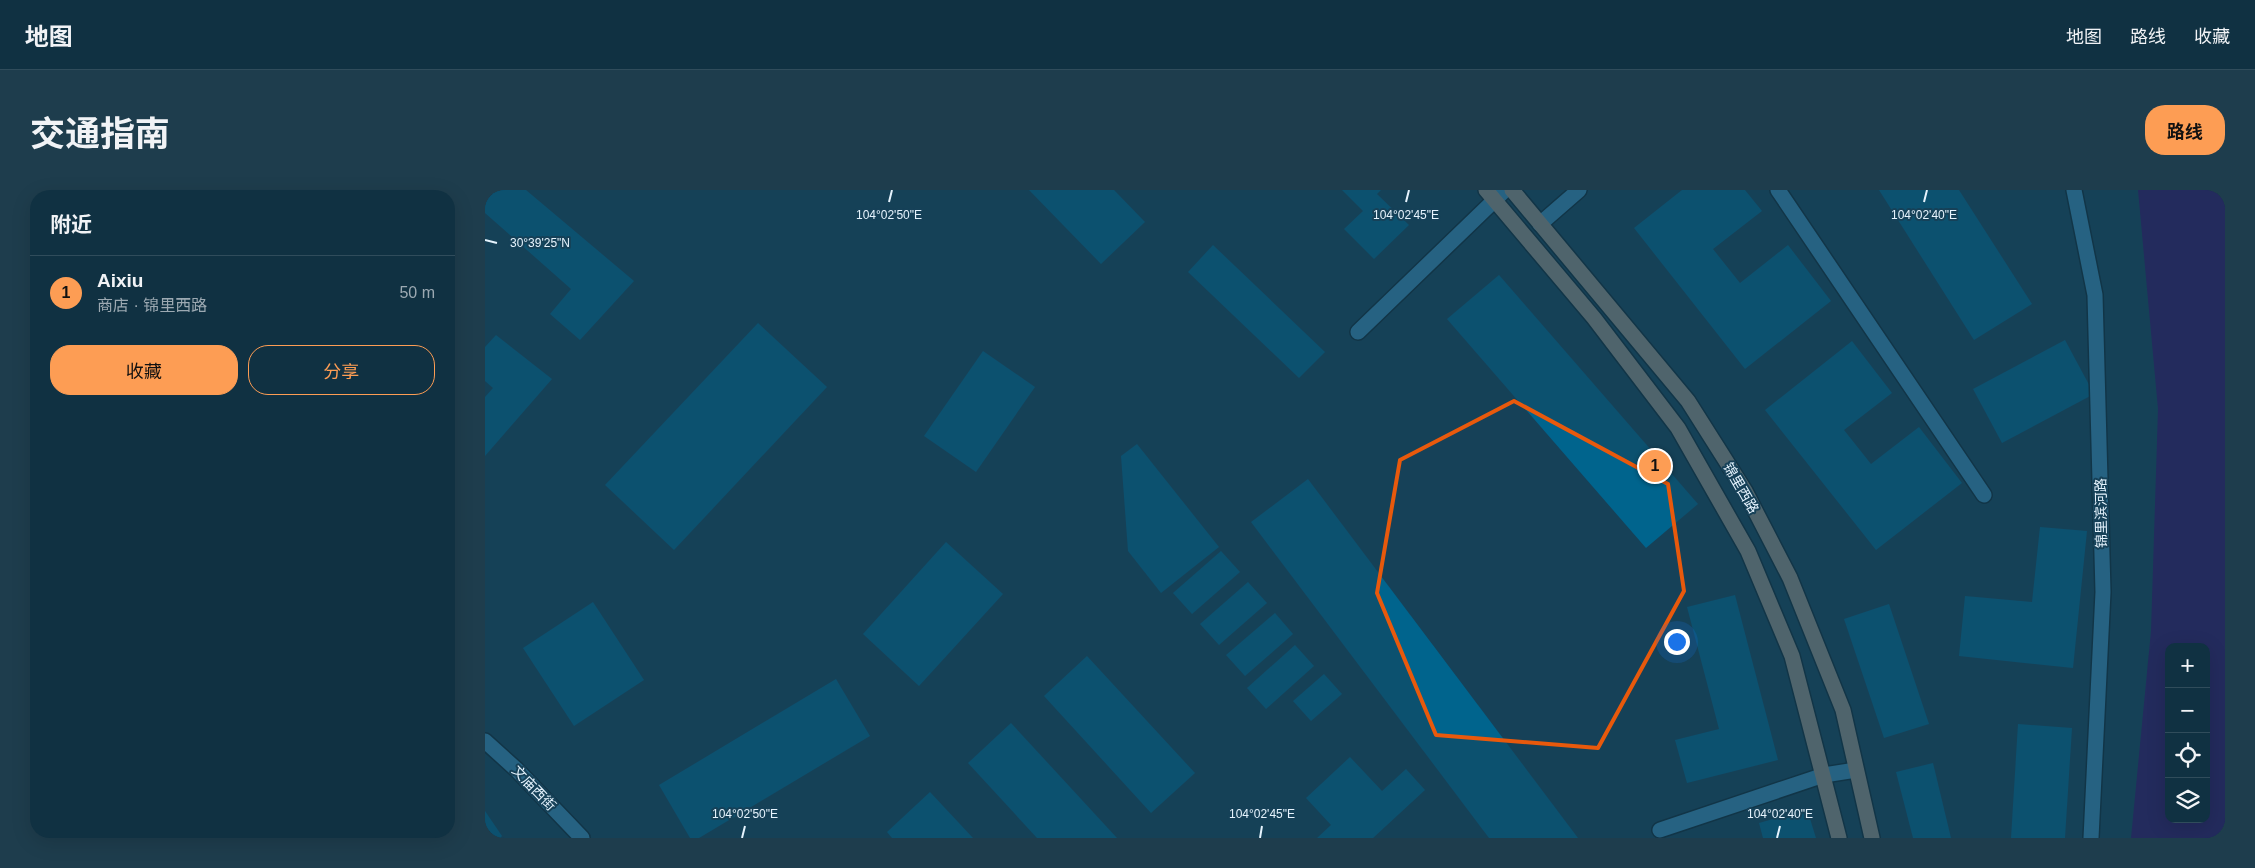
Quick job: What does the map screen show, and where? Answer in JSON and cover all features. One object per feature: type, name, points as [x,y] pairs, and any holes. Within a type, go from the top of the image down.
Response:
[{"type":"main road","name":"锦里西路","points":[[1512,190],[1687,401],[1745,491],[1789,578],[1843,710],[1872,838]]},
{"type":"main road","name":"锦里西路","points":[[1495,193],[1678,428],[1748,552],[1788,647],[1824,775],[1839,838]]},
{"type":"street","points":[[1540,224],[1579,190]]},
{"type":"street","points":[[1779,190],[1984,495]]},
{"type":"street","name":"锦里滨河路","points":[[2074,190],[2095,295],[2103,592],[2091,838]]},
{"type":"street","points":[[1358,332],[1495,193]]},
{"type":"street","name":"文庙西街","points":[[485,741],[516,769],[582,838]]},
{"type":"street","points":[[1660,830],[1824,775],[1857,770]]},
{"type":"highlighted area","points":[[1514,401],[1668,484],[1684,591],[1598,748],[1436,735],[1377,593],[1400,460]]},
{"type":"shaded area","points":[[2138,190],[2225,190],[2225,838],[2131,838],[2151,631],[2158,409]]},
{"type":"building","points":[[485,190],[526,190],[634,281],[580,340],[550,314],[571,289],[485,213]]},
{"type":"building","points":[[1029,190],[1114,190],[1145,222],[1101,264]]},
{"type":"building","points":[[1342,190],[1381,190],[1377,194],[1409,225],[1374,259],[1344,229],[1363,211]]},
{"type":"building","points":[[1682,190],[1745,190],[1762,211],[1713,249],[1740,283],[1788,245],[1831,301],[1745,369],[1634,228]]},
{"type":"building","points":[[1879,190],[1959,190],[2032,304],[1974,340]]},
{"type":"building","points":[[1213,245],[1325,352],[1299,378],[1188,272]]},
{"type":"building","points":[[1499,275],[1698,504],[1646,548],[1447,319]]},
{"type":"building","points":[[758,323],[827,387],[674,550],[605,485]]},
{"type":"building","points":[[496,335],[552,379],[485,456],[485,397],[493,388],[485,381],[485,347]]},
{"type":"building","points":[[2065,340],[2094,394],[2002,443],[1973,389]]},
{"type":"building","points":[[1852,341],[1892,393],[1844,430],[1871,464],[1919,427],[1962,483],[1876,550],[1765,410]]},
{"type":"building","points":[[983,351],[1035,387],[976,472],[924,436]]},
{"type":"building","points":[[1137,444],[1219,547],[1161,593],[1128,551],[1121,456]]},
{"type":"building","points":[[1308,479],[1578,838],[1489,838],[1251,522]]},
{"type":"building","points":[[2040,527],[2087,531],[2073,668],[1959,656],[1965,596],[2032,602]]},
{"type":"building","points":[[946,542],[1003,594],[919,686],[863,634]]},
{"type":"building","points":[[1221,551],[1240,572],[1192,614],[1173,593]]},
{"type":"building","points":[[1248,582],[1267,603],[1219,645],[1200,624]]},
{"type":"building","points":[[1735,595],[1778,760],[1687,783],[1675,740],[1719,729],[1687,607]]},
{"type":"building","points":[[593,602],[644,680],[574,726],[523,648]]},
{"type":"building","points":[[1889,604],[1929,724],[1884,738],[1844,619]]},
{"type":"building","points":[[1275,613],[1293,634],[1245,676],[1226,655]]},
{"type":"building","points":[[1295,645],[1314,666],[1266,709],[1247,688]]},
{"type":"building","points":[[1087,656],[1195,773],[1151,813],[1044,696]]},
{"type":"building","points":[[1324,674],[1342,694],[1311,721],[1293,701]]},
{"type":"building","points":[[836,679],[870,736],[699,838],[690,838],[659,785]]},
{"type":"building","points":[[1011,723],[1117,838],[1037,838],[968,763]]},
{"type":"building","points":[[2018,724],[2072,728],[2065,838],[2011,838]]},
{"type":"building","points":[[1350,757],[1382,791],[1406,769],[1425,790],[1373,838],[1317,838],[1331,825],[1306,798]]},
{"type":"building","points":[[1933,763],[1951,838],[1913,838],[1896,772]]},
{"type":"building","points":[[930,792],[973,838],[892,838],[887,832]]},
{"type":"building","points":[[1807,809],[1816,838],[1763,838],[1759,823]]},
{"type":"building","points":[[485,811],[502,836],[500,838],[485,838]]},
{"type":"place","name":"Aixiu","points":[[1655,466]]}]
